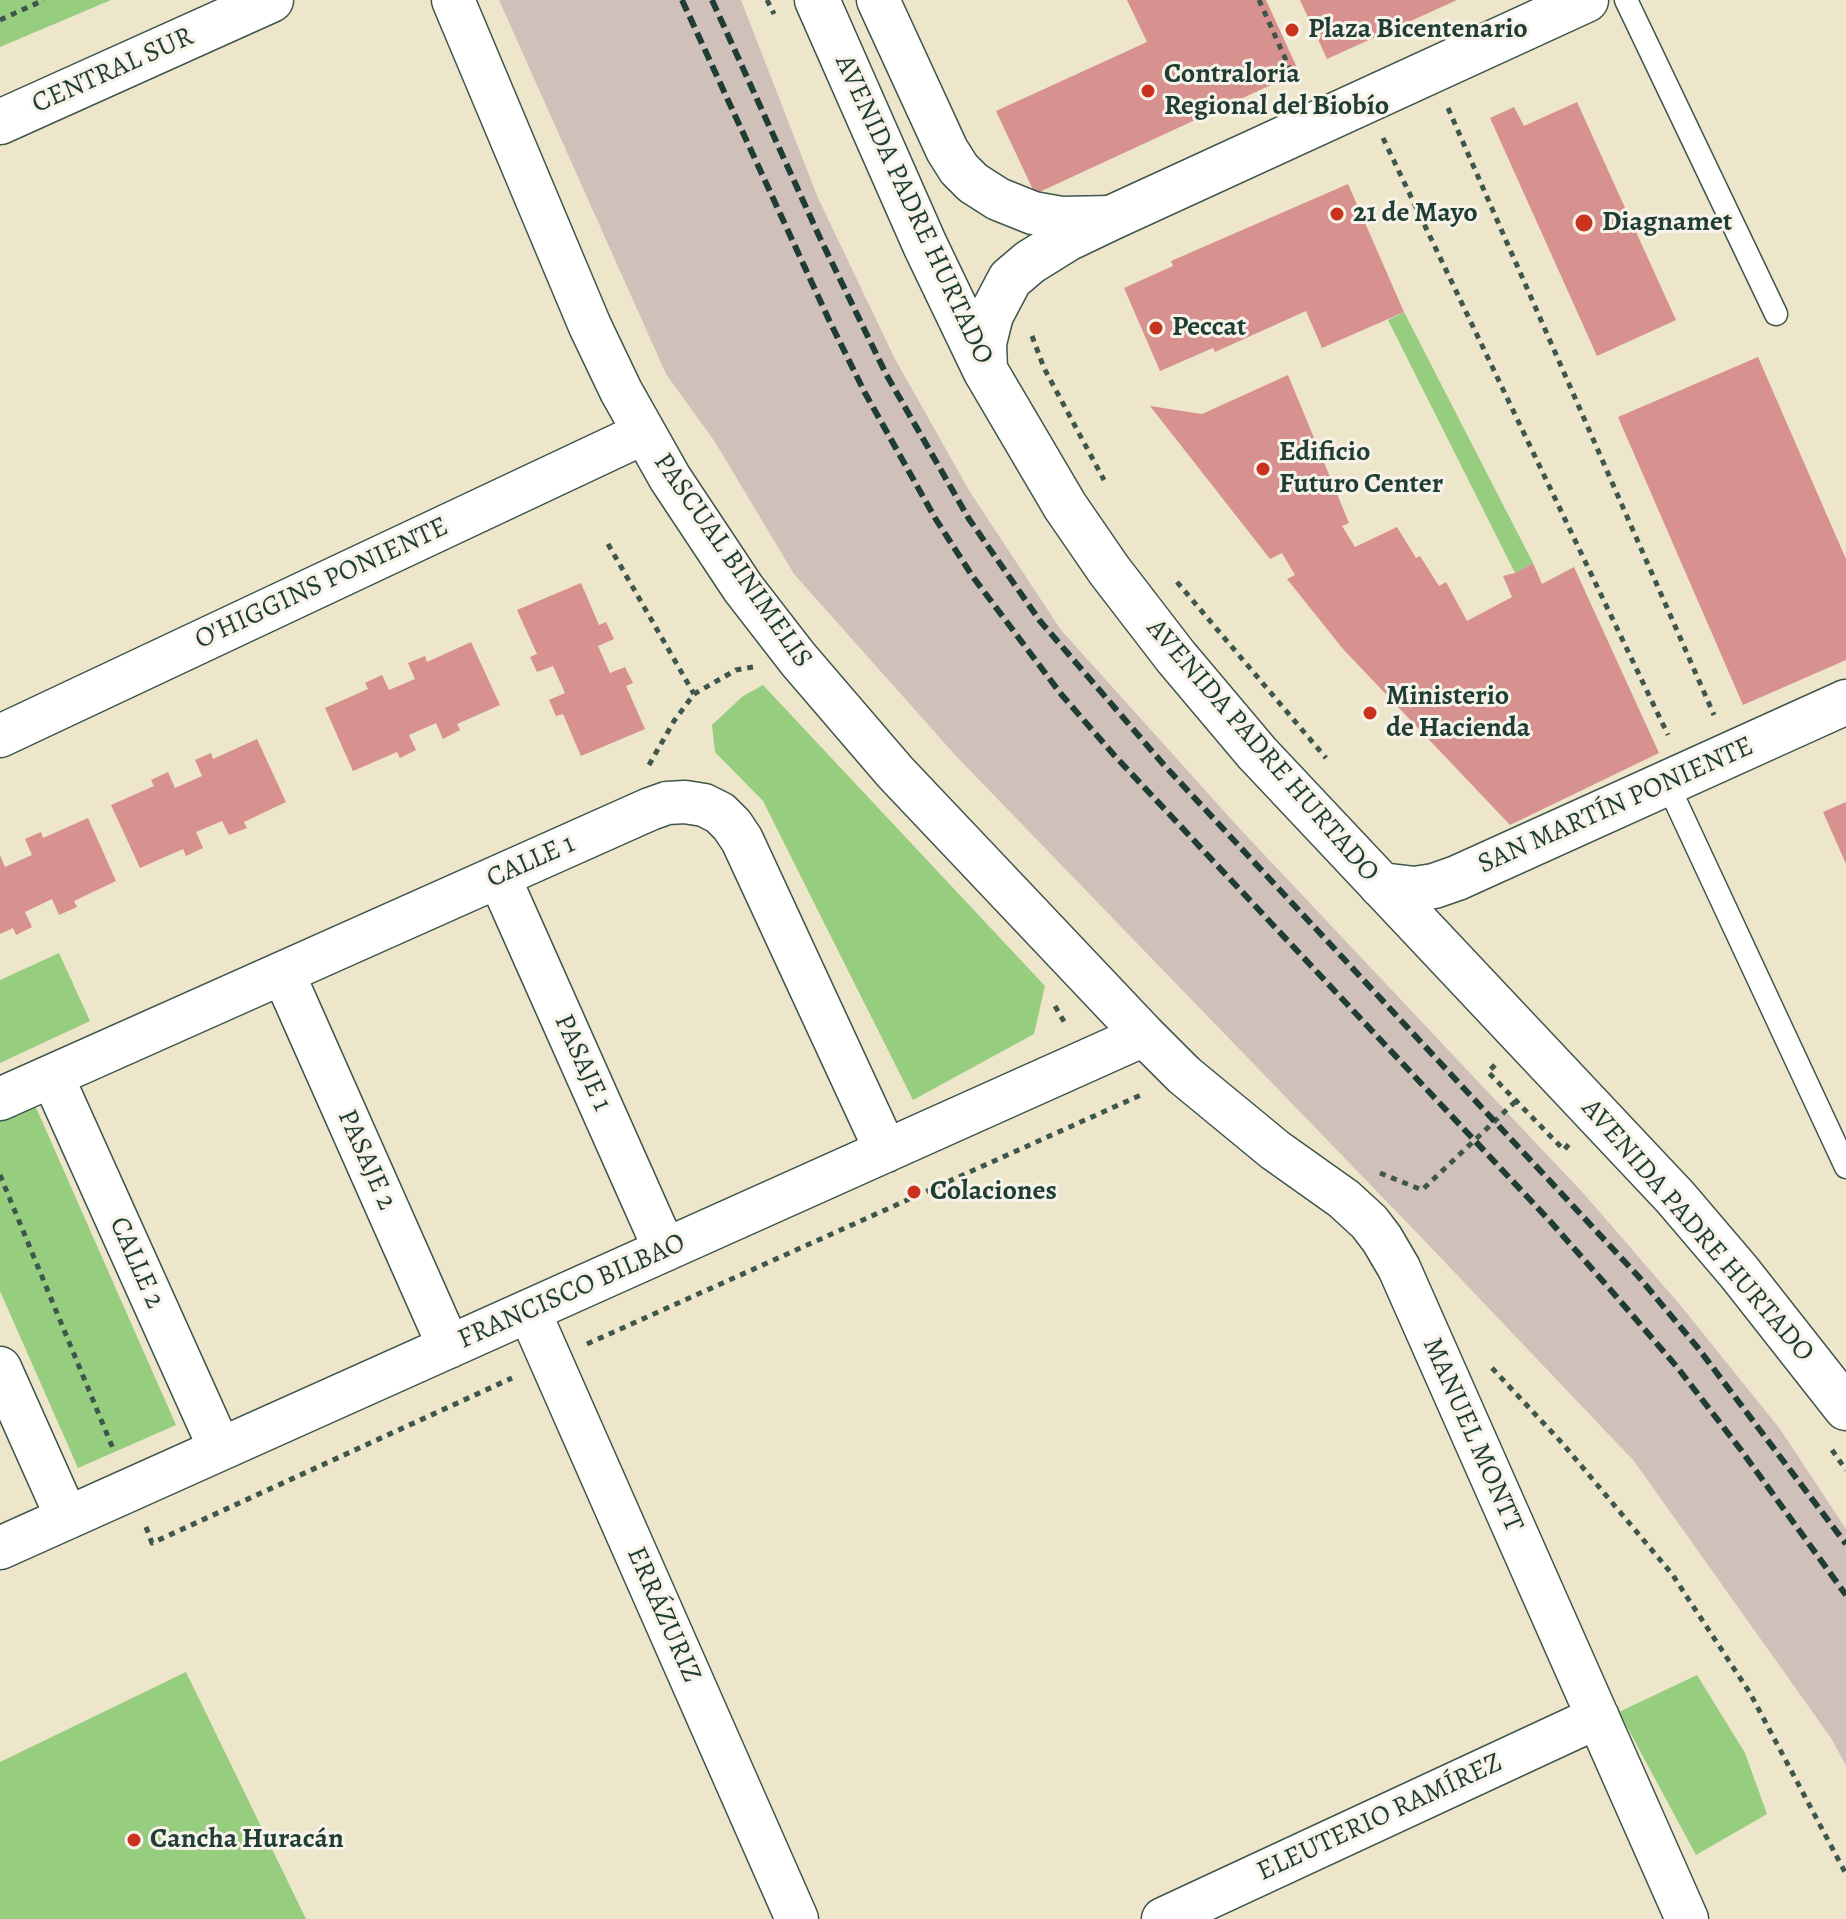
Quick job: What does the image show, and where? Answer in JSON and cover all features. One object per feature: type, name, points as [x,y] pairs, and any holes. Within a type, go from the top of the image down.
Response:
[{"type":"main road","name":"CENTRAL SUR","points":[[0,122],[271,0]]},
{"type":"main road","name":"AVENIDA PADRE HURTADO","points":[[817,0],[925,245],[985,370],[1065,506],[1141,614],[1257,753],[1675,1197],[1739,1272],[1846,1408]]},
{"type":"main road","points":[[985,370],[986,332],[998,298],[1010,279],[1030,262],[1067,239],[1586,0]]},
{"type":"main road","name":"SAN MARTÍN PONIENTE","points":[[1381,885],[1415,889],[1457,878],[1846,702]]},
{"type":"street","name":"PASCUAL BINIMELIS","points":[[453,0],[584,312],[644,433],[697,521],[798,659],[895,772],[1144,1035]]},
{"type":"street","name":"AVENIDA PADRE HURTADO","points":[[878,0],[947,150],[973,183],[998,199],[1033,213],[1061,218],[1113,217]]},
{"type":"street","name":"O'HIGGINS PONIENTE","points":[[0,736],[644,433]]},
{"type":"street","name":"CALLE 1","points":[[0,1099],[650,809],[667,803],[685,802],[704,805],[720,813],[742,840],[886,1151]]},
{"type":"street","name":"PASAJE 1","points":[[499,877],[665,1250]]},
{"type":"street","name":"PASAJE 2","points":[[283,973],[449,1347]]},
{"type":"street","name":"FRANCISCO BILBAO","points":[[0,1548],[1144,1035]]},
{"type":"street","name":"MANUEL MONTT","points":[[1144,1035],[1184,1075],[1275,1150],[1344,1199],[1382,1239],[1399,1268],[1687,1919]]},
{"type":"street","name":"CALLE 2","points":[[52,1076],[220,1449]]},
{"type":"street","name":"ERRÁZURIZ","points":[[529,1311],[797,1919]]},
{"type":"street","points":[[0,1368],[67,1518]]},
{"type":"street","name":"ELEUTERIO RAMÍREZ","points":[[1163,1919],[1598,1717]]},
{"type":"lane","points":[[1626,0],[1776,314]]},
{"type":"lane","points":[[1677,778],[1846,1167]]},
{"type":"path","points":[[0,20],[44,0]]},
{"type":"path","points":[[1259,0],[1314,125]]},
{"type":"path","points":[[1432,71],[1731,754]]},
{"type":"path","points":[[1365,101],[1677,778]]},
{"type":"path","points":[[1010,279],[1044,368],[1104,480]]},
{"type":"path","points":[[608,544],[694,694]]},
{"type":"path","points":[[1168,571],[1332,766]]},
{"type":"path","points":[[650,809],[636,785],[694,694],[736,670],[798,659]]},
{"type":"path","points":[[1499,1062],[1488,1072],[1564,1150],[1573,1140]]},
{"type":"path","points":[[1367,1168],[1422,1190],[1516,1101]]},
{"type":"path","points":[[1491,1367],[1563,1444],[1672,1574],[1750,1693],[1846,1874]]},
{"type":"shaded area","points":[[499,0],[741,0],[818,198],[895,359],[970,492],[1061,630],[1240,829],[1584,1194],[1681,1306],[1780,1429],[1846,1529],[1846,1766],[1831,1738],[1634,1461],[956,756],[794,574],[715,442],[666,374]]},
{"type":"green space","points":[[0,0],[111,0],[0,47]]},
{"type":"green space","points":[[1404,312],[1533,563],[1515,573],[1388,320]]},
{"type":"green space","points":[[763,685],[1045,986],[1034,1034],[913,1100],[763,801],[715,752],[712,725],[743,696]]},
{"type":"green space","points":[[59,953],[90,1021],[0,1063],[0,980]]},
{"type":"green space","points":[[34,1103],[176,1425],[78,1468],[0,1291],[0,1118]]},
{"type":"green space","name":"Cancha Huracán","points":[[186,1672],[306,1919],[0,1919],[0,1762]]},
{"type":"green space","points":[[1697,1675],[1745,1753],[1767,1814],[1696,1855],[1619,1712]]},
{"type":"building","name":"Contraloria Regional del Biobío","points":[[1127,0],[1266,0],[1299,72],[1035,194],[996,111],[1147,42]]},
{"type":"building","points":[[1300,0],[1457,0],[1327,59]]},
{"type":"building","name":"Diagnamet","points":[[1577,102],[1676,320],[1597,356],[1490,118],[1514,107],[1524,126]]},
{"type":"building","points":[[1348,184],[1404,312],[1322,348],[1306,311],[1215,352],[1213,348],[1160,371],[1124,288],[1173,266],[1171,261]]},
{"type":"building","points":[[1758,357],[1846,559],[1846,660],[1743,705],[1618,417]]},
{"type":"building","name":"Edificio Futuro Center","points":[[1288,375],[1349,523],[1342,526],[1355,547],[1397,527],[1416,558],[1420,556],[1439,586],[1446,582],[1467,621],[1512,597],[1503,576],[1533,563],[1542,584],[1574,567],[1659,753],[1510,825],[1343,649],[1287,579],[1295,575],[1282,553],[1270,559],[1150,406],[1202,414]]},
{"type":"building","points":[[581,583],[599,625],[606,622],[614,639],[598,646],[610,673],[625,667],[633,683],[626,686],[645,729],[581,756],[563,714],[556,716],[549,700],[565,693],[553,666],[537,672],[530,657],[537,654],[517,610]]},
{"type":"building","points":[[471,642],[500,705],[457,724],[460,730],[443,739],[436,723],[409,735],[416,750],[400,758],[397,752],[353,771],[325,708],[368,689],[365,683],[382,675],[389,690],[415,679],[408,663],[425,656],[427,662]]},
{"type":"building","points":[[257,739],[286,802],[244,822],[247,828],[229,835],[222,821],[196,832],[203,848],[186,856],[183,849],[140,868],[111,805],[154,786],[151,780],[168,772],[175,788],[202,776],[195,760],[211,753],[213,759]]},
{"type":"building","points":[[1846,802],[1846,864],[1823,812]]},
{"type":"building","points":[[88,818],[116,881],[74,901],[77,907],[59,915],[52,899],[25,912],[32,927],[16,935],[13,928],[0,934],[0,855],[5,867],[32,855],[25,839],[41,832],[43,838]]},
{"type":"railway","points":[[682,0],[865,393],[935,518],[973,577],[1061,694],[1114,755],[1549,1220],[1677,1367],[1846,1595]]},
{"type":"railway","points":[[712,0],[820,238],[886,374],[969,519],[1040,621],[1164,765],[1638,1276],[1698,1348],[1846,1544]]},
{"type":"place","name":"Plaza Bicentenario","points":[[1292,30]]},
{"type":"place","name":"Contraloria Regional del Biobío","points":[[1148,91]]},
{"type":"place","name":"21 de Mayo","points":[[1337,214]]},
{"type":"place","name":"Diagnamet","points":[[1584,223]]},
{"type":"place","name":"Peccat","points":[[1156,328]]},
{"type":"place","name":"Edificio Futuro Center","points":[[1263,469]]},
{"type":"place","name":"Ministerio de Hacienda","points":[[1370,713]]},
{"type":"place","name":"Colaciones","points":[[914,1192]]},
{"type":"place","name":"Cancha Huracán","points":[[134,1840]]}]
